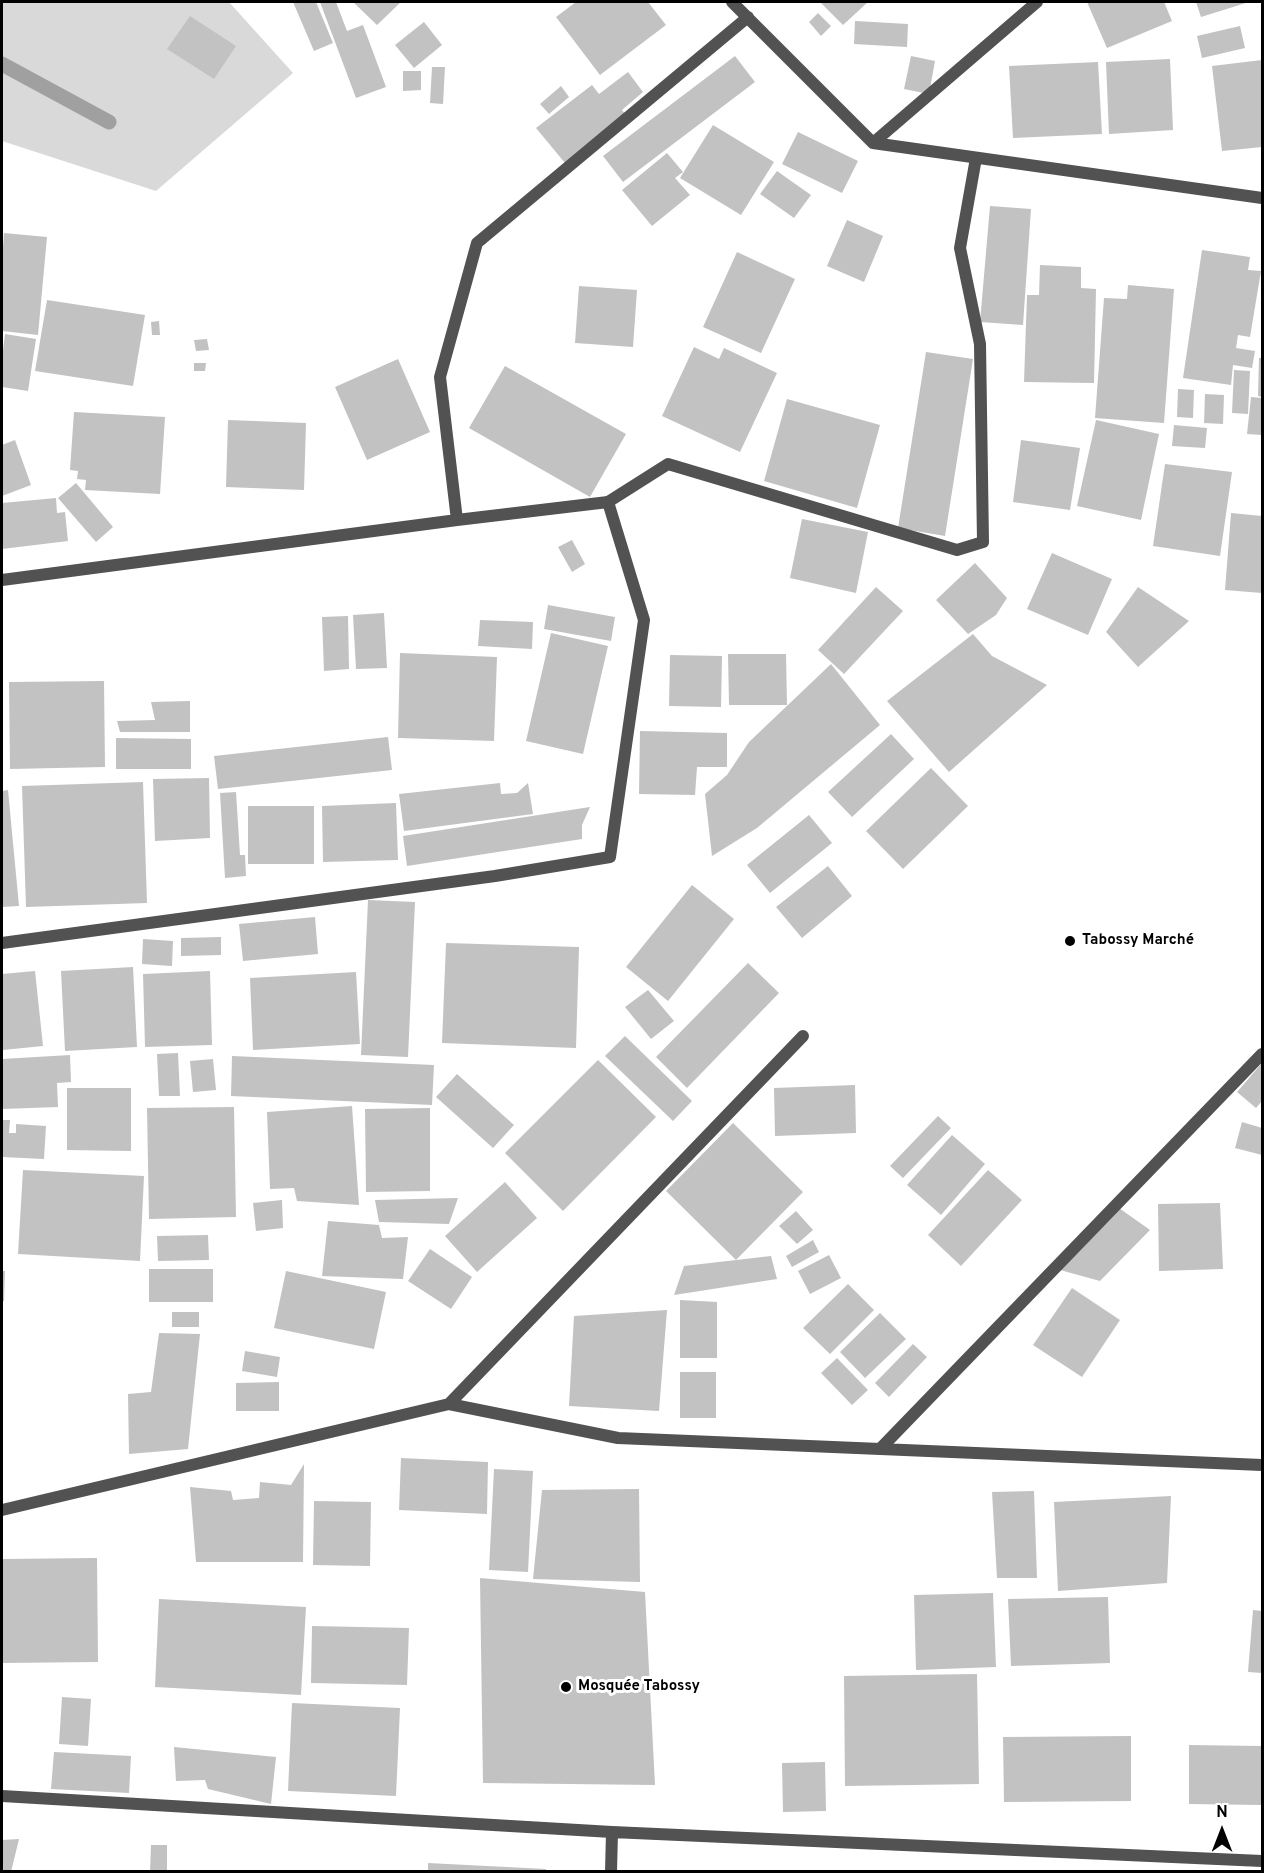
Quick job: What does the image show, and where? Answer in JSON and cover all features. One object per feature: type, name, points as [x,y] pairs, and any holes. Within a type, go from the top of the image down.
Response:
[{"type":"street","points":[[732,2],[873,143],[1263,198]]},
{"type":"street","points":[[873,143],[1037,2]]},
{"type":"street","points":[[458,520],[440,377],[477,243],[748,17]]},
{"type":"street","points":[[2,580],[608,502],[668,464],[957,550],[983,542],[980,344],[960,248],[976,158]]},
{"type":"street","points":[[2,943],[495,876],[610,857],[644,620],[608,502]]},
{"type":"street","points":[[449,1404],[803,1036]]},
{"type":"street","points":[[880,1449],[1263,1054]]},
{"type":"street","points":[[2,1510],[449,1404],[618,1437],[1263,1465]]},
{"type":"street","points":[[2,1796],[612,1832],[1263,1861]]},
{"type":"street","points":[[611,1872],[612,1832]]},
{"type":"shaded area","points":[[2,2],[229,2],[293,73],[156,191],[2,141]]},
{"type":"building","points":[[293,2],[316,2],[333,43],[314,51]]},
{"type":"building","points":[[320,2],[336,2],[347,31],[363,25],[386,87],[356,98]]},
{"type":"building","points":[[353,2],[401,2],[377,25]]},
{"type":"building","points":[[576,2],[648,2],[666,25],[600,75],[556,17]]},
{"type":"building","points":[[820,2],[868,2],[843,25]]},
{"type":"building","points":[[1087,2],[1164,2],[1172,21],[1107,48]]},
{"type":"building","points":[[1196,2],[1249,2],[1201,17]]},
{"type":"building","points":[[818,13],[831,26],[821,36],[809,22]]},
{"type":"building","points":[[190,16],[236,46],[214,79],[167,49]]},
{"type":"building","points":[[855,21],[908,24],[907,47],[854,44]]},
{"type":"building","points":[[424,22],[442,45],[414,68],[395,45]]},
{"type":"building","points":[[1240,26],[1245,48],[1202,58],[1197,36]]},
{"type":"building","points":[[735,56],[755,82],[623,182],[603,156]]},
{"type":"building","points":[[911,56],[935,61],[929,94],[904,89]]},
{"type":"building","points":[[1170,59],[1173,130],[1109,134],[1106,62]]},
{"type":"building","points":[[1262,60],[1262,147],[1222,151],[1212,66]]},
{"type":"building","points":[[1098,62],[1102,134],[1013,138],[1009,66]]},
{"type":"building","points":[[432,67],[445,67],[443,104],[430,103]]},
{"type":"building","points":[[403,71],[421,71],[421,90],[403,91]]},
{"type":"building","points":[[628,72],[643,92],[622,110],[626,115],[565,163],[536,128],[592,85],[599,94]]},
{"type":"building","points":[[561,86],[569,97],[549,114],[540,104]]},
{"type":"building","points":[[713,125],[774,162],[741,215],[680,178]]},
{"type":"building","points":[[798,132],[858,161],[842,193],[782,164]]},
{"type":"building","points":[[667,153],[683,172],[675,178],[690,195],[652,226],[622,190]]},
{"type":"building","points":[[777,171],[811,195],[794,218],[760,194]]},
{"type":"building","points":[[990,206],[1031,209],[1023,325],[980,322]]},
{"type":"building","points":[[847,220],[883,236],[864,282],[827,266]]},
{"type":"building","points":[[4,233],[47,237],[38,335],[2,331]]},
{"type":"building","points":[[1202,250],[1250,257],[1248,270],[1261,271],[1250,337],[1238,335],[1236,348],[1255,351],[1252,368],[1233,365],[1231,385],[1183,378]]},
{"type":"building","points":[[737,252],[795,279],[761,353],[703,327]]},
{"type":"building","points":[[1040,265],[1081,267],[1081,288],[1096,289],[1094,383],[1024,382],[1027,295],[1039,295]]},
{"type":"building","points":[[1128,285],[1174,289],[1164,423],[1095,418],[1104,298],[1127,299]]},
{"type":"building","points":[[579,286],[637,290],[633,347],[575,343]]},
{"type":"building","points":[[47,300],[145,315],[133,386],[35,371]]},
{"type":"building","points":[[159,321],[160,335],[152,335],[151,322]]},
{"type":"building","points":[[5,334],[36,339],[28,391],[2,387]]},
{"type":"building","points":[[207,339],[209,350],[196,351],[194,340]]},
{"type":"building","points":[[694,347],[719,359],[724,348],[777,373],[740,452],[662,416]]},
{"type":"building","points":[[926,352],[973,359],[945,536],[898,528]]},
{"type":"building","points":[[1259,358],[1262,358],[1262,397],[1258,396]]},
{"type":"building","points":[[398,359],[430,432],[367,460],[335,387]]},
{"type":"building","points":[[194,363],[206,363],[205,371],[194,371]]},
{"type":"building","points":[[505,366],[626,434],[590,497],[469,428]]},
{"type":"building","points":[[1234,370],[1250,371],[1248,414],[1232,413]]},
{"type":"building","points":[[1178,389],[1194,390],[1193,418],[1177,417]]},
{"type":"building","points":[[1205,394],[1224,395],[1223,424],[1204,423]]},
{"type":"building","points":[[1251,397],[1262,398],[1262,435],[1247,434]]},
{"type":"building","points":[[787,399],[880,425],[857,508],[764,481]]},
{"type":"building","points":[[74,412],[165,417],[160,494],[85,490],[86,480],[77,479],[78,471],[70,470]]},
{"type":"building","points":[[228,420],[306,423],[304,490],[226,487]]},
{"type":"building","points":[[1096,420],[1159,434],[1141,520],[1077,506]]},
{"type":"building","points":[[1174,425],[1207,428],[1205,448],[1172,446]]},
{"type":"building","points":[[15,440],[31,485],[2,496],[2,445]]},
{"type":"building","points":[[1021,440],[1080,448],[1070,510],[1013,502]]},
{"type":"building","points":[[1165,464],[1232,472],[1220,556],[1153,546]]},
{"type":"building","points":[[76,483],[113,527],[96,542],[58,498]]},
{"type":"building","points":[[56,498],[57,513],[65,512],[68,541],[2,549],[2,503]]},
{"type":"building","points":[[1231,513],[1262,516],[1262,593],[1225,590]]},
{"type":"building","points":[[802,519],[868,532],[856,593],[790,578]]},
{"type":"building","points":[[572,540],[585,564],[572,572],[558,547]]},
{"type":"building","points":[[1052,553],[1112,579],[1088,635],[1027,609]]},
{"type":"building","points":[[975,563],[1007,598],[996,615],[968,634],[936,600]]},
{"type":"building","points":[[876,587],[903,611],[844,674],[818,650]]},
{"type":"building","points":[[1138,587],[1189,621],[1138,667],[1106,632]]},
{"type":"building","points":[[548,605],[615,617],[611,641],[544,629]]},
{"type":"building","points":[[384,613],[387,668],[356,669],[353,615]]},
{"type":"building","points":[[348,616],[349,669],[324,671],[322,617]]},
{"type":"building","points":[[480,620],[533,622],[532,649],[478,646]]},
{"type":"building","points":[[551,633],[608,646],[583,754],[526,741]]},
{"type":"building","points":[[973,634],[992,656],[1047,685],[949,772],[887,701]]},
{"type":"building","points":[[400,653],[497,657],[494,741],[398,738]]},
{"type":"building","points":[[728,654],[786,654],[787,705],[729,705]]},
{"type":"building","points":[[670,655],[722,656],[721,707],[669,706]]},
{"type":"building","points":[[831,664],[880,725],[757,828],[712,856],[705,794],[727,775],[749,742]]},
{"type":"building","points":[[104,681],[105,767],[10,769],[9,682]]},
{"type":"building","points":[[190,701],[190,732],[120,732],[117,721],[155,720],[151,702]]},
{"type":"building","points":[[640,731],[727,733],[727,767],[697,767],[695,795],[639,794]]},
{"type":"building","points":[[891,734],[914,759],[852,817],[828,792]]},
{"type":"building","points":[[388,737],[392,770],[218,789],[214,756]]},
{"type":"building","points":[[116,738],[191,739],[191,769],[116,769]]},
{"type":"building","points":[[931,768],[968,806],[903,869],[866,831]]},
{"type":"building","points":[[209,778],[210,838],[155,841],[153,779]]},
{"type":"building","points":[[143,782],[147,903],[26,907],[22,786]]},
{"type":"building","points":[[500,783],[501,794],[517,793],[528,783],[533,814],[404,831],[399,794]]},
{"type":"building","points":[[8,790],[19,906],[2,907],[2,791]]},
{"type":"building","points":[[236,792],[240,855],[245,855],[246,876],[225,878],[220,793]]},
{"type":"building","points":[[396,803],[398,860],[323,862],[322,806]]},
{"type":"building","points":[[248,806],[314,806],[314,864],[248,864]]},
{"type":"building","points":[[590,807],[582,825],[582,839],[407,866],[403,836]]},
{"type":"building","points":[[809,815],[832,843],[770,893],[747,865]]},
{"type":"building","points":[[828,866],[852,896],[802,938],[776,907]]},
{"type":"building","points":[[692,885],[734,919],[668,1001],[626,967]]},
{"type":"building","points":[[368,900],[415,902],[408,1057],[361,1055]]},
{"type":"building","points":[[315,917],[318,954],[243,961],[239,924]]},
{"type":"building","points":[[221,937],[221,955],[181,956],[181,938]]},
{"type":"building","points":[[143,939],[173,941],[172,966],[142,964]]},
{"type":"building","points":[[446,943],[579,947],[576,1048],[442,1043]]},
{"type":"building","points":[[748,963],[779,993],[687,1088],[656,1057]]},
{"type":"building","points":[[133,967],[137,1047],[65,1051],[61,971]]},
{"type":"building","points":[[35,971],[43,1046],[3,1050],[2,974]]},
{"type":"building","points":[[210,971],[212,1045],[145,1047],[143,974]]},
{"type":"building","points":[[356,972],[360,1044],[253,1050],[250,978]]},
{"type":"building","points":[[648,990],[674,1021],[651,1039],[625,1007]]},
{"type":"building","points":[[625,1036],[692,1101],[673,1121],[605,1056]]},
{"type":"building","points":[[178,1053],[180,1096],[159,1096],[157,1054]]},
{"type":"building","points":[[70,1055],[71,1082],[57,1083],[58,1107],[2,1109],[2,1059]]},
{"type":"building","points":[[232,1056],[434,1065],[432,1105],[231,1096]]},
{"type":"building","points":[[213,1059],[216,1090],[193,1092],[190,1061]]},
{"type":"building","points":[[598,1060],[656,1117],[563,1211],[505,1153]]},
{"type":"building","points":[[1262,1063],[1262,1101],[1256,1108],[1237,1092]]},
{"type":"building","points":[[457,1074],[514,1125],[493,1148],[436,1097]]},
{"type":"building","points":[[855,1085],[856,1133],[775,1136],[774,1088]]},
{"type":"building","points":[[67,1088],[131,1088],[131,1151],[67,1150]]},
{"type":"building","points":[[352,1106],[359,1205],[297,1201],[294,1188],[270,1189],[267,1112]]},
{"type":"building","points":[[234,1107],[236,1217],[149,1219],[147,1108]]},
{"type":"building","points":[[430,1108],[430,1191],[366,1192],[365,1109]]},
{"type":"building","points":[[938,1116],[951,1128],[903,1178],[890,1166]]},
{"type":"building","points":[[2,1120],[10,1120],[9,1133],[16,1133],[16,1124],[46,1126],[44,1159],[2,1157]]},
{"type":"building","points":[[1242,1122],[1262,1128],[1262,1155],[1235,1148]]},
{"type":"building","points":[[733,1123],[803,1192],[736,1260],[666,1191]]},
{"type":"building","points":[[952,1135],[985,1164],[941,1215],[907,1185]]},
{"type":"building","points":[[23,1170],[144,1176],[140,1261],[18,1254]]},
{"type":"building","points":[[988,1170],[1022,1200],[961,1266],[928,1235]]},
{"type":"building","points":[[505,1182],[537,1218],[477,1272],[445,1236]]},
{"type":"building","points":[[458,1198],[449,1224],[379,1222],[375,1200]]},
{"type":"building","points":[[282,1200],[283,1228],[256,1231],[253,1203]]},
{"type":"building","points":[[1220,1203],[1223,1269],[1159,1271],[1158,1204]]},
{"type":"building","points":[[1119,1208],[1150,1230],[1100,1281],[1060,1270]]},
{"type":"building","points":[[796,1211],[813,1230],[797,1244],[779,1226]]},
{"type":"building","points":[[328,1221],[379,1225],[382,1238],[408,1237],[403,1279],[322,1276]]},
{"type":"building","points":[[208,1235],[209,1260],[158,1261],[157,1236]]},
{"type":"building","points":[[813,1240],[819,1252],[792,1267],[786,1256]]},
{"type":"building","points":[[430,1249],[472,1277],[451,1309],[408,1281]]},
{"type":"building","points":[[829,1255],[841,1278],[810,1294],[798,1271]]},
{"type":"building","points":[[771,1256],[777,1279],[674,1295],[684,1266]]},
{"type":"building","points":[[149,1269],[213,1269],[213,1302],[149,1302]]},
{"type":"building","points":[[2,1271],[5,1271],[4,1301],[2,1301]]},
{"type":"building","points":[[286,1271],[386,1292],[374,1349],[274,1328]]},
{"type":"building","points":[[848,1284],[874,1310],[830,1354],[803,1328]]},
{"type":"building","points":[[1072,1288],[1120,1320],[1082,1377],[1033,1345]]},
{"type":"building","points":[[680,1300],[717,1302],[717,1358],[680,1358]]},
{"type":"building","points":[[667,1310],[659,1411],[569,1406],[574,1316]]},
{"type":"building","points":[[172,1312],[199,1312],[199,1327],[172,1327]]},
{"type":"building","points":[[880,1313],[906,1339],[865,1378],[840,1352]]},
{"type":"building","points":[[159,1333],[200,1334],[188,1449],[129,1454],[128,1394],[151,1392]]},
{"type":"building","points":[[913,1344],[927,1357],[889,1397],[875,1383]]},
{"type":"building","points":[[245,1351],[280,1357],[277,1377],[242,1371]]},
{"type":"building","points":[[837,1358],[868,1390],[852,1405],[821,1373]]},
{"type":"building","points":[[680,1372],[716,1372],[716,1418],[680,1418]]},
{"type":"building","points":[[279,1382],[279,1411],[236,1411],[236,1383]]},
{"type":"building","points":[[401,1458],[488,1462],[487,1514],[399,1510]]},
{"type":"building","points":[[304,1464],[303,1562],[196,1562],[190,1487],[231,1491],[233,1500],[259,1498],[260,1482],[291,1485]]},
{"type":"building","points":[[494,1469],[533,1471],[528,1572],[489,1570]]},
{"type":"building","points":[[639,1489],[640,1582],[533,1579],[542,1490]]},
{"type":"building","points":[[1034,1491],[1037,1578],[997,1578],[992,1492]]},
{"type":"building","points":[[1171,1496],[1167,1583],[1058,1591],[1054,1502]]},
{"type":"building","points":[[314,1501],[371,1502],[370,1566],[313,1565]]},
{"type":"building","points":[[97,1558],[98,1662],[2,1663],[2,1559]]},
{"type":"building","name":"Mosquée Tabossy","points":[[480,1578],[645,1592],[655,1785],[483,1783]]},
{"type":"building","points":[[993,1593],[996,1667],[916,1670],[914,1595]]},
{"type":"building","points":[[1108,1597],[1110,1663],[1011,1666],[1008,1599]]},
{"type":"building","points":[[159,1599],[306,1607],[301,1695],[155,1687]]},
{"type":"building","points":[[1253,1610],[1262,1611],[1262,1673],[1248,1672]]},
{"type":"building","points":[[312,1626],[409,1628],[407,1685],[311,1683]]},
{"type":"building","points":[[977,1674],[979,1784],[845,1786],[844,1676]]},
{"type":"building","points":[[62,1697],[91,1699],[88,1746],[59,1744]]},
{"type":"building","points":[[292,1703],[400,1708],[396,1796],[288,1791]]},
{"type":"building","points":[[1131,1736],[1131,1801],[1004,1802],[1003,1737]]},
{"type":"building","points":[[1189,1745],[1262,1746],[1262,1805],[1189,1804]]},
{"type":"building","points":[[174,1747],[276,1757],[271,1804],[208,1789],[205,1780],[176,1781]]},
{"type":"building","points":[[54,1752],[131,1756],[129,1793],[51,1789]]},
{"type":"building","points":[[825,1762],[826,1811],[783,1812],[782,1763]]},
{"type":"building","points":[[19,1839],[11,1872],[2,1872],[2,1840]]},
{"type":"building","points":[[151,1845],[167,1845],[167,1872],[150,1872]]},
{"type":"building","points":[[428,1863],[546,1869],[546,1872],[428,1872]]},
{"type":"waterway","points":[[2,64],[109,122]]},
{"type":"place","name":"Tabossy Marché","points":[[1070,941]]},
{"type":"place","name":"Mosquée Tabossy","points":[[566,1687]]}]
